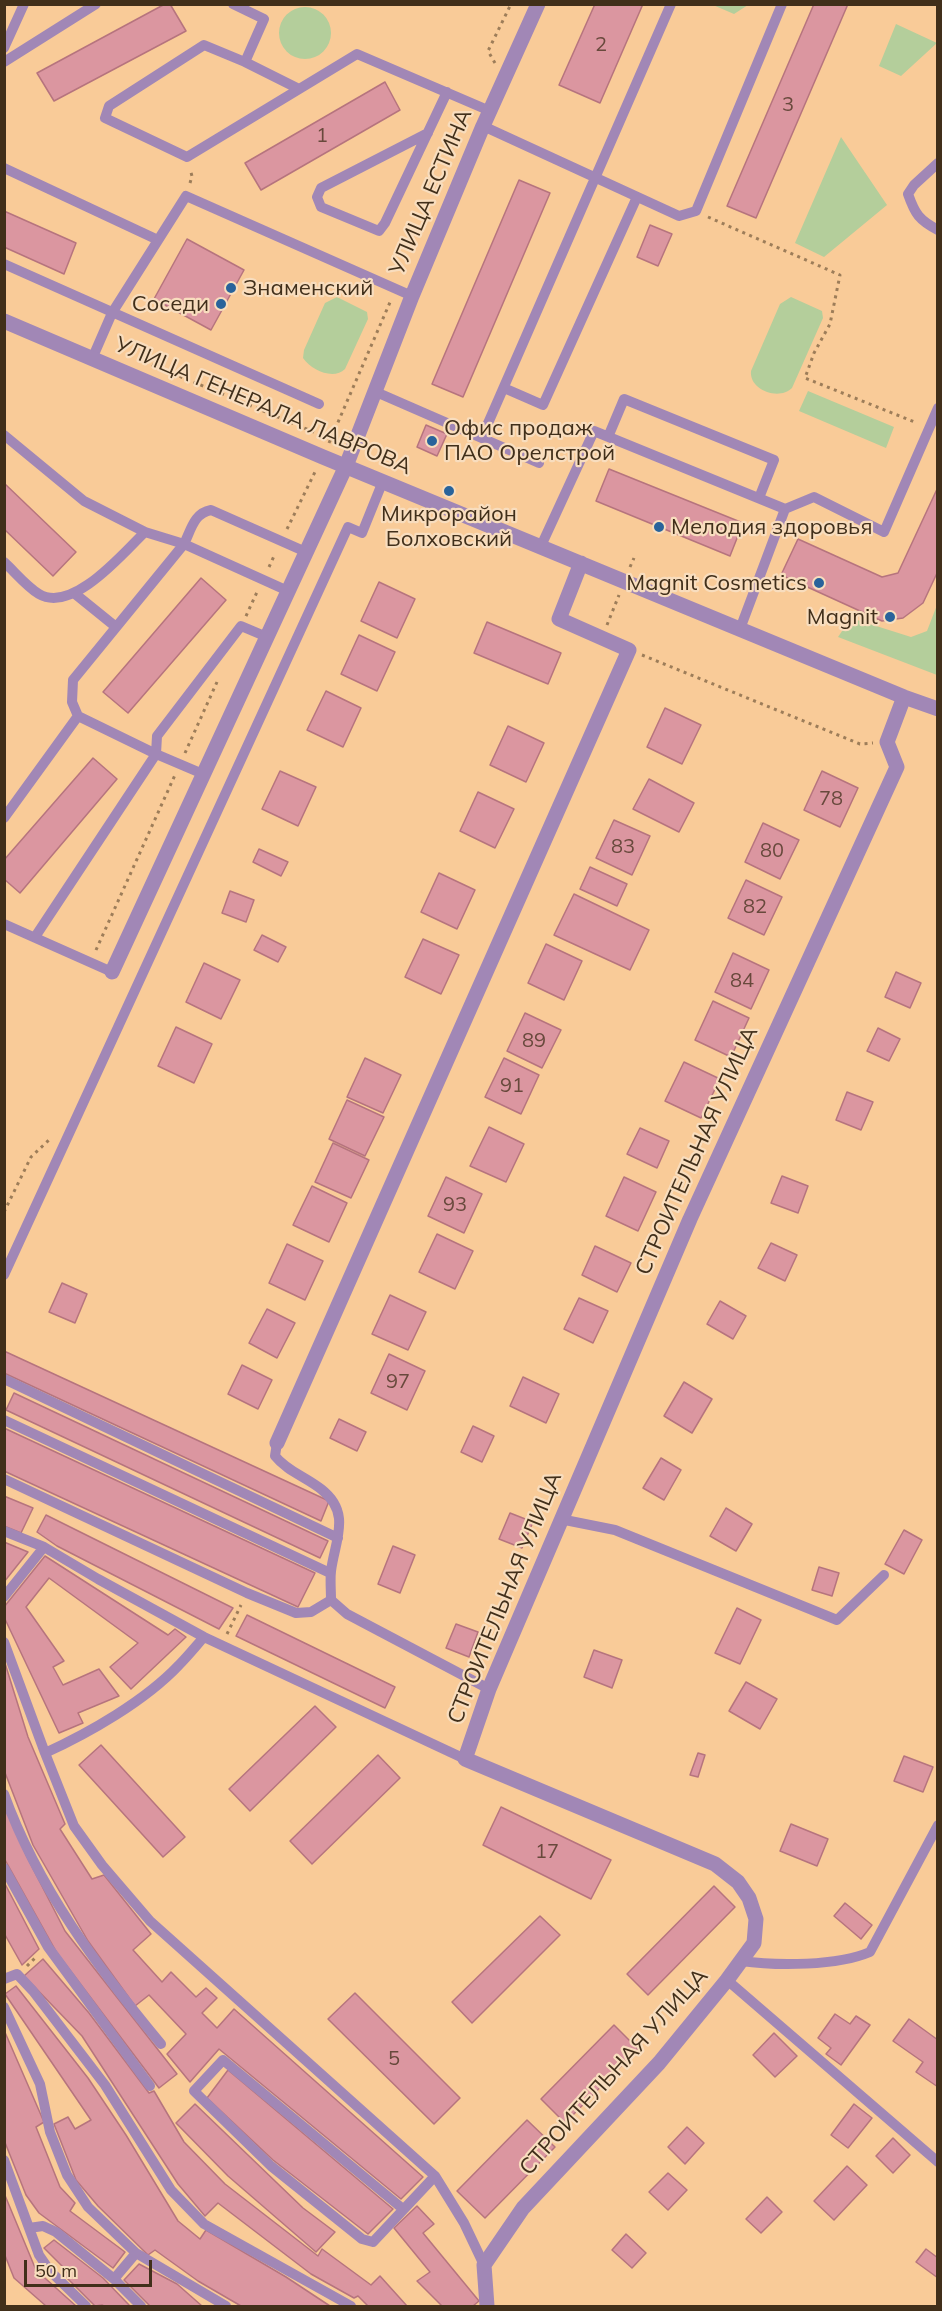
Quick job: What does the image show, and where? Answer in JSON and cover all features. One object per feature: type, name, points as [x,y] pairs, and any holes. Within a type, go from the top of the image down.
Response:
[{"type":"street","name":"УЛИЦА ЕСТИНА","points":[[112,972],[346,466],[412,296],[483,126],[538,4]]},
{"type":"street","name":"УЛИЦА ГЕНЕРАЛА ЛАВРОВА","points":[[4,321],[383,482],[938,709]]},
{"type":"street","points":[[277,1443],[629,650],[559,620],[581,563]]},
{"type":"street","points":[[887,742],[904,697]]},
{"type":"street","name":"СТРОИТЕЛЬНАЯ УЛИЦА","points":[[484,2265],[523,2208],[659,2063],[754,1943],[756,1919],[749,1898],[738,1882],[715,1864],[465,1759],[489,1689],[690,1219],[897,767],[887,742]]},
{"type":"street","points":[[484,2265],[487,2307]]},
{"type":"lane","points":[[4,48],[24,4]]},
{"type":"lane","points":[[4,62],[96,4]]},
{"type":"lane","points":[[233,4],[264,20],[244,63]]},
{"type":"lane","points":[[482,437],[671,4]]},
{"type":"lane","points":[[483,126],[680,216],[696,211],[782,4]]},
{"type":"lane","points":[[299,89],[204,45],[110,106],[105,118],[187,157],[357,54],[490,111]]},
{"type":"lane","points":[[428,133],[321,188],[317,197],[321,207],[379,231],[385,223],[428,133],[447,92]]},
{"type":"lane","points":[[938,163],[914,185],[908,194],[913,210],[923,222],[938,230]]},
{"type":"lane","points":[[4,168],[158,240]]},
{"type":"lane","points":[[92,359],[112,313],[186,196],[412,296]]},
{"type":"lane","points":[[504,388],[543,405],[637,197]]},
{"type":"lane","points":[[4,264],[319,404]]},
{"type":"lane","points":[[376,392],[539,463]]},
{"type":"lane","points":[[608,437],[624,399],[774,460],[759,498]]},
{"type":"lane","points":[[541,546],[594,431],[785,509],[814,498],[884,532],[938,408]]},
{"type":"lane","points":[[4,435],[84,501],[145,532],[184,544],[288,591]]},
{"type":"lane","points":[[4,1275],[348,527],[362,533],[383,482]]},
{"type":"lane","points":[[740,629],[785,509]]},
{"type":"lane","points":[[203,774],[78,716],[72,702],[73,680],[184,544],[196,518],[202,512],[212,510],[306,552]]},
{"type":"lane","points":[[4,562],[40,595],[57,597],[74,593],[95,581],[145,532]]},
{"type":"lane","points":[[74,593],[116,627]]},
{"type":"lane","points":[[35,938],[156,754],[157,736],[242,626],[267,637]]},
{"type":"lane","points":[[6,813],[78,716]]},
{"type":"lane","points":[[4,924],[112,972]]},
{"type":"lane","points":[[4,1379],[338,1538]]},
{"type":"lane","points":[[4,1420],[330,1573]]},
{"type":"lane","points":[[277,1443],[275,1456],[282,1464],[322,1489],[336,1506],[340,1524],[330,1573],[331,1600],[347,1614],[489,1689]]},
{"type":"lane","points":[[4,1479],[247,1593],[296,1613],[311,1612],[331,1600]]},
{"type":"lane","points":[[561,1519],[615,1530],[837,1620],[884,1575]]},
{"type":"lane","points":[[4,1531],[44,1547],[204,1637],[465,1759]]},
{"type":"lane","points":[[4,1597],[44,1547]]},
{"type":"lane","points":[[45,1753],[83,1736],[141,1696],[178,1666],[204,1637]]},
{"type":"lane","points":[[4,1642],[74,1826],[102,1865],[150,1921],[435,2176],[464,2223],[484,2265]]},
{"type":"lane","points":[[4,1794],[33,1860],[76,1934],[161,2044]]},
{"type":"lane","points":[[741,1961],[770,1965],[855,1958],[870,1952],[938,1825]]},
{"type":"lane","points":[[4,1868],[48,1947],[150,2086]]},
{"type":"lane","points":[[4,1980],[16,1974],[33,1991],[105,2085],[171,2190],[188,2209],[204,2224],[351,2307]]},
{"type":"lane","points":[[727,1980],[938,2162]]},
{"type":"lane","points":[[4,2007],[39,2084],[50,2132],[67,2175],[88,2207],[136,2253],[226,2307]]},
{"type":"lane","points":[[404,2209],[224,2060],[194,2091],[271,2166],[362,2239],[374,2242],[435,2176]]},
{"type":"lane","points":[[4,2160],[39,2255],[50,2271],[86,2307]]},
{"type":"lane","points":[[29,2228],[43,2226],[56,2232],[114,2279],[141,2307]]},
{"type":"lane","points":[[114,2279],[136,2253]]},
{"type":"path","points":[[495,63],[488,51],[511,4]]},
{"type":"path","points":[[186,196],[192,176],[187,157]]},
{"type":"path","points":[[696,211],[840,275],[830,324],[814,353],[805,378],[929,429]]},
{"type":"path","points":[[242,626],[281,540],[331,440],[396,289]]},
{"type":"path","points":[[143,361],[331,440],[353,446]]},
{"type":"path","points":[[602,638],[634,558]]},
{"type":"path","points":[[629,650],[860,744],[887,742]]},
{"type":"path","points":[[91,962],[218,679]]},
{"type":"path","points":[[4,1212],[31,1157],[50,1139],[71,1130]]},
{"type":"path","points":[[222,1645],[247,1593]]},
{"type":"path","points":[[16,1974],[48,1947]]},
{"type":"green space","points":[[713,5],[748,5],[734,14]]},
{"type":"green space","points":[[300,7],[310,7],[324,14],[331,33],[324,52],[310,59],[300,59],[290,55],[283,48],[279,38],[279,28],[283,18],[290,11]]},
{"type":"green space","points":[[896,24],[937,43],[901,76],[879,66]]},
{"type":"green space","points":[[841,137],[887,205],[824,257],[795,243]]},
{"type":"green space","points":[[337,297],[367,312],[368,319],[345,369],[329,374],[312,367],[303,358],[304,350],[325,303]]},
{"type":"green space","points":[[791,297],[822,311],[823,318],[792,388],[780,394],[766,392],[755,384],[751,371],[780,304]]},
{"type":"green space","points":[[808,391],[894,427],[886,448],[799,411]]},
{"type":"green space","points":[[937,605],[937,675],[838,637],[851,618],[911,637],[927,631]]},
{"type":"building","points":[[165,4],[170,4],[186,31],[54,101],[37,73]]},
{"type":"building","points":[[595,4],[643,4],[600,103],[559,85]]},
{"type":"building","points":[[814,4],[848,4],[756,218],[727,206]]},
{"type":"building","points":[[385,82],[400,110],[261,190],[245,163]]},
{"type":"building","points":[[519,180],[550,193],[463,397],[432,384]]},
{"type":"building","points":[[4,211],[76,243],[64,274],[4,247]]},
{"type":"building","points":[[650,225],[672,234],[658,266],[637,257]]},
{"type":"building","points":[[187,239],[244,270],[211,330],[154,299]]},
{"type":"building","name":"Офис продаж ПАО Орелстрой","points":[[426,425],[447,434],[437,456],[417,447]]},
{"type":"building","points":[[609,469],[743,523],[730,556],[596,501]]},
{"type":"building","points":[[4,483],[76,552],[53,576],[4,529]]},
{"type":"building","points":[[938,487],[938,571],[923,603],[903,618],[882,621],[781,575],[798,539],[882,577],[898,573]]},
{"type":"building","points":[[201,578],[226,600],[128,713],[103,692]]},
{"type":"building","points":[[379,582],[415,599],[397,638],[361,621]]},
{"type":"building","points":[[487,622],[561,653],[548,684],[474,653]]},
{"type":"building","points":[[359,635],[395,652],[377,691],[341,674]]},
{"type":"building","points":[[326,691],[361,708],[343,747],[307,730]]},
{"type":"building","points":[[665,708],[701,725],[682,764],[647,747]]},
{"type":"building","points":[[508,726],[544,743],[526,782],[490,765]]},
{"type":"building","points":[[93,758],[117,779],[20,893],[4,879],[4,860]]},
{"type":"building","points":[[280,771],[316,787],[298,826],[262,809]]},
{"type":"building","points":[[822,771],[858,788],[840,827],[804,810]]},
{"type":"building","points":[[649,779],[694,803],[679,832],[633,809]]},
{"type":"building","points":[[478,792],[514,809],[495,848],[460,831]]},
{"type":"building","points":[[614,820],[650,836],[632,875],[596,858]]},
{"type":"building","points":[[763,823],[799,840],[780,879],[745,862]]},
{"type":"building","points":[[259,849],[288,862],[281,876],[253,862]]},
{"type":"building","points":[[590,867],[627,884],[617,906],[580,889]]},
{"type":"building","points":[[439,873],[475,890],[457,929],[421,912]]},
{"type":"building","points":[[746,880],[782,897],[764,935],[728,918]]},
{"type":"building","points":[[230,891],[254,900],[246,922],[222,913]]},
{"type":"building","points":[[574,894],[649,930],[630,970],[554,935]]},
{"type":"building","points":[[262,935],[286,947],[278,962],[254,950]]},
{"type":"building","points":[[423,939],[459,955],[441,994],[405,977]]},
{"type":"building","points":[[546,944],[582,961],[564,1000],[528,983]]},
{"type":"building","points":[[733,953],[769,970],[751,1009],[715,992]]},
{"type":"building","points":[[204,963],[240,980],[221,1019],[186,1002]]},
{"type":"building","points":[[896,972],[921,983],[910,1008],[885,997]]},
{"type":"building","points":[[713,1001],[749,1018],[731,1057],[695,1040]]},
{"type":"building","points":[[525,1013],[561,1030],[542,1068],[507,1051]]},
{"type":"building","points":[[176,1027],[212,1044],[194,1083],[158,1066]]},
{"type":"building","points":[[878,1028],[900,1039],[889,1061],[867,1051]]},
{"type":"building","points":[[365,1058],[401,1075],[383,1113],[347,1097]]},
{"type":"building","points":[[504,1058],[539,1075],[521,1114],[485,1097]]},
{"type":"building","points":[[684,1062],[720,1079],[701,1118],[665,1101]]},
{"type":"building","points":[[847,1092],[873,1102],[861,1130],[836,1120]]},
{"type":"building","points":[[347,1100],[384,1117],[365,1156],[329,1139]]},
{"type":"building","points":[[489,1127],[524,1144],[506,1182],[470,1166]]},
{"type":"building","points":[[640,1128],[669,1141],[657,1168],[627,1154]]},
{"type":"building","points":[[333,1143],[369,1160],[351,1198],[315,1182]]},
{"type":"building","points":[[782,1176],[808,1186],[798,1213],[771,1203]]},
{"type":"building","points":[[446,1177],[482,1194],[464,1233],[428,1216]]},
{"type":"building","points":[[624,1177],[656,1192],[638,1231],[606,1216]]},
{"type":"building","points":[[312,1186],[347,1203],[329,1242],[293,1225]]},
{"type":"building","points":[[437,1234],[473,1251],[455,1289],[419,1272]]},
{"type":"building","points":[[771,1243],[797,1255],[785,1281],[758,1268]]},
{"type":"building","points":[[287,1244],[323,1261],[305,1300],[269,1283]]},
{"type":"building","points":[[595,1246],[631,1263],[617,1292],[582,1275]]},
{"type":"building","points":[[62,1283],[87,1294],[75,1323],[49,1312]]},
{"type":"building","points":[[390,1295],[426,1312],[408,1350],[372,1334]]},
{"type":"building","points":[[579,1298],[608,1311],[593,1343],[564,1329]]},
{"type":"building","points":[[720,1301],[746,1316],[733,1339],[707,1324]]},
{"type":"building","points":[[267,1309],[295,1323],[277,1358],[249,1343]]},
{"type":"building","points":[[4,1351],[329,1501],[321,1521],[4,1373]]},
{"type":"building","points":[[389,1354],[425,1371],[407,1410],[371,1393]]},
{"type":"building","points":[[242,1365],[272,1380],[258,1409],[228,1394]]},
{"type":"building","points":[[523,1377],[559,1394],[546,1423],[510,1406]]},
{"type":"building","points":[[684,1382],[712,1399],[692,1433],[664,1416]]},
{"type":"building","points":[[14,1393],[328,1541],[320,1558],[6,1410]]},
{"type":"building","points":[[339,1419],[366,1432],[357,1451],[330,1438]]},
{"type":"building","points":[[473,1426],[494,1436],[482,1462],[461,1452]]},
{"type":"building","points":[[4,1428],[315,1573],[298,1607],[4,1471]]},
{"type":"building","points":[[661,1458],[681,1470],[664,1500],[643,1488]]},
{"type":"building","points":[[4,1496],[33,1508],[21,1533],[4,1526]]},
{"type":"building","points":[[726,1508],[752,1524],[736,1551],[710,1536]]},
{"type":"building","points":[[510,1513],[533,1522],[522,1548],[499,1539]]},
{"type":"building","points":[[46,1515],[233,1608],[219,1629],[57,1546],[37,1532]]},
{"type":"building","points":[[904,1530],[922,1540],[904,1574],[885,1564]]},
{"type":"building","points":[[4,1542],[28,1552],[4,1582]]},
{"type":"building","points":[[393,1546],[415,1555],[400,1593],[378,1584]]},
{"type":"building","points":[[45,1556],[168,1635],[175,1629],[186,1637],[131,1689],[110,1667],[138,1643],[49,1578],[26,1607],[64,1661],[53,1667],[63,1685],[99,1669],[119,1696],[78,1713],[83,1723],[59,1733],[4,1617],[4,1607]]},
{"type":"building","points":[[819,1567],[839,1573],[832,1596],[812,1590]]},
{"type":"building","points":[[737,1608],[761,1620],[740,1664],[715,1653]]},
{"type":"building","points":[[247,1615],[395,1687],[385,1708],[236,1636]]},
{"type":"building","points":[[456,1624],[478,1632],[469,1657],[446,1648]]},
{"type":"building","points":[[594,1650],[622,1660],[612,1688],[584,1677]]},
{"type":"building","points":[[4,1660],[28,1737],[65,1824],[60,1829],[92,1879],[104,1875],[151,1934],[133,1950],[162,1982],[171,1972],[196,1997],[206,1988],[217,1998],[202,2013],[217,2028],[234,2009],[423,2177],[401,2199],[219,2049],[190,2082],[167,2054],[186,2034],[149,1995],[135,2006],[88,1941],[33,1845],[4,1770]]},
{"type":"building","points":[[746,1682],[777,1699],[760,1729],[729,1711]]},
{"type":"building","points":[[315,1706],[336,1727],[250,1811],[229,1789]]},
{"type":"building","points":[[101,1745],[185,1837],[163,1857],[79,1765]]},
{"type":"building","points":[[698,1753],[705,1755],[698,1777],[690,1775]]},
{"type":"building","points":[[378,1755],[400,1778],[312,1864],[290,1841]]},
{"type":"building","points":[[904,1756],[933,1767],[923,1792],[894,1781]]},
{"type":"building","points":[[4,1800],[26,1855],[65,1931],[177,2074],[159,2088],[57,1953],[4,1858]]},
{"type":"building","points":[[501,1807],[611,1860],[591,1899],[483,1845]]},
{"type":"building","points":[[791,1824],[828,1839],[817,1866],[780,1851]]},
{"type":"building","points":[[4,1882],[39,1949],[22,1965],[4,1933]]},
{"type":"building","points":[[714,1886],[735,1907],[648,1995],[627,1974]]},
{"type":"building","points":[[845,1903],[872,1925],[861,1939],[834,1916]]},
{"type":"building","points":[[540,1916],[560,1935],[472,2023],[452,2002]]},
{"type":"building","points":[[43,1959],[89,2013],[149,2093],[154,2091],[184,2142],[225,2184],[318,2256],[322,2249],[371,2285],[380,2276],[407,2306],[368,2306],[358,2296],[354,2298],[311,2274],[218,2203],[205,2216],[178,2184],[82,2036],[24,1976]]},
{"type":"building","points":[[16,1986],[88,2078],[178,2221],[200,2239],[206,2230],[330,2306],[241,2306],[198,2281],[155,2250],[148,2255],[98,2206],[76,2180],[54,2124],[68,2117],[75,2129],[91,2120],[5,1994]]},
{"type":"building","points":[[355,1993],[460,2098],[434,2124],[328,2019]]},
{"type":"building","points":[[835,2014],[850,2024],[856,2016],[870,2025],[841,2065],[826,2054],[831,2048],[818,2038]]},
{"type":"building","points":[[909,2019],[938,2040],[938,2087],[916,2072],[923,2062],[893,2041]]},
{"type":"building","points":[[614,2025],[638,2049],[565,2123],[541,2099]]},
{"type":"building","points":[[4,2030],[44,2122],[36,2127],[60,2187],[75,2203],[70,2211],[125,2252],[113,2268],[39,2213],[26,2195],[4,2140]]},
{"type":"building","points":[[774,2033],[797,2056],[775,2077],[753,2055]]},
{"type":"building","points":[[228,2070],[393,2209],[368,2234],[273,2160],[207,2098]]},
{"type":"building","points":[[195,2104],[303,2208],[335,2232],[316,2252],[228,2176],[176,2123]]},
{"type":"building","points":[[854,2104],[872,2118],[848,2148],[831,2135]]},
{"type":"building","points":[[527,2120],[555,2147],[485,2218],[457,2191]]},
{"type":"building","points":[[687,2127],[704,2143],[685,2164],[668,2147]]},
{"type":"building","points":[[893,2138],[910,2155],[893,2173],[876,2156]]},
{"type":"building","points":[[847,2166],[867,2185],[834,2220],[814,2201]]},
{"type":"building","points":[[668,2173],[687,2190],[668,2210],[649,2192]]},
{"type":"building","points":[[4,2193],[36,2270],[76,2306],[46,2306],[14,2278],[4,2253]]},
{"type":"building","points":[[767,2197],[782,2212],[761,2233],[746,2219]]},
{"type":"building","points":[[417,2206],[434,2224],[423,2233],[479,2301],[473,2306],[442,2306],[417,2281],[430,2272],[394,2228]]},
{"type":"building","points":[[626,2234],[646,2253],[632,2268],[612,2250]]},
{"type":"building","points":[[54,2240],[103,2278],[130,2306],[95,2306],[64,2275],[67,2271],[44,2248]]},
{"type":"building","points":[[926,2249],[938,2258],[938,2278],[916,2262]]},
{"type":"building","points":[[139,2264],[177,2284],[202,2306],[150,2306],[124,2280]]},
{"type":"place","name":"Знаменский","points":[[231,288]]},
{"type":"place","name":"Соседи","points":[[221,304]]},
{"type":"place","name":"Офис продаж ПАО Орелстрой","points":[[432,441]]},
{"type":"place","name":"Микрорайон Болховский","points":[[449,491]]},
{"type":"place","name":"Мелодия здоровья","points":[[659,527]]},
{"type":"place","name":"Magnit Cosmetics","points":[[819,583]]},
{"type":"place","name":"Magnit","points":[[890,617]]}]
